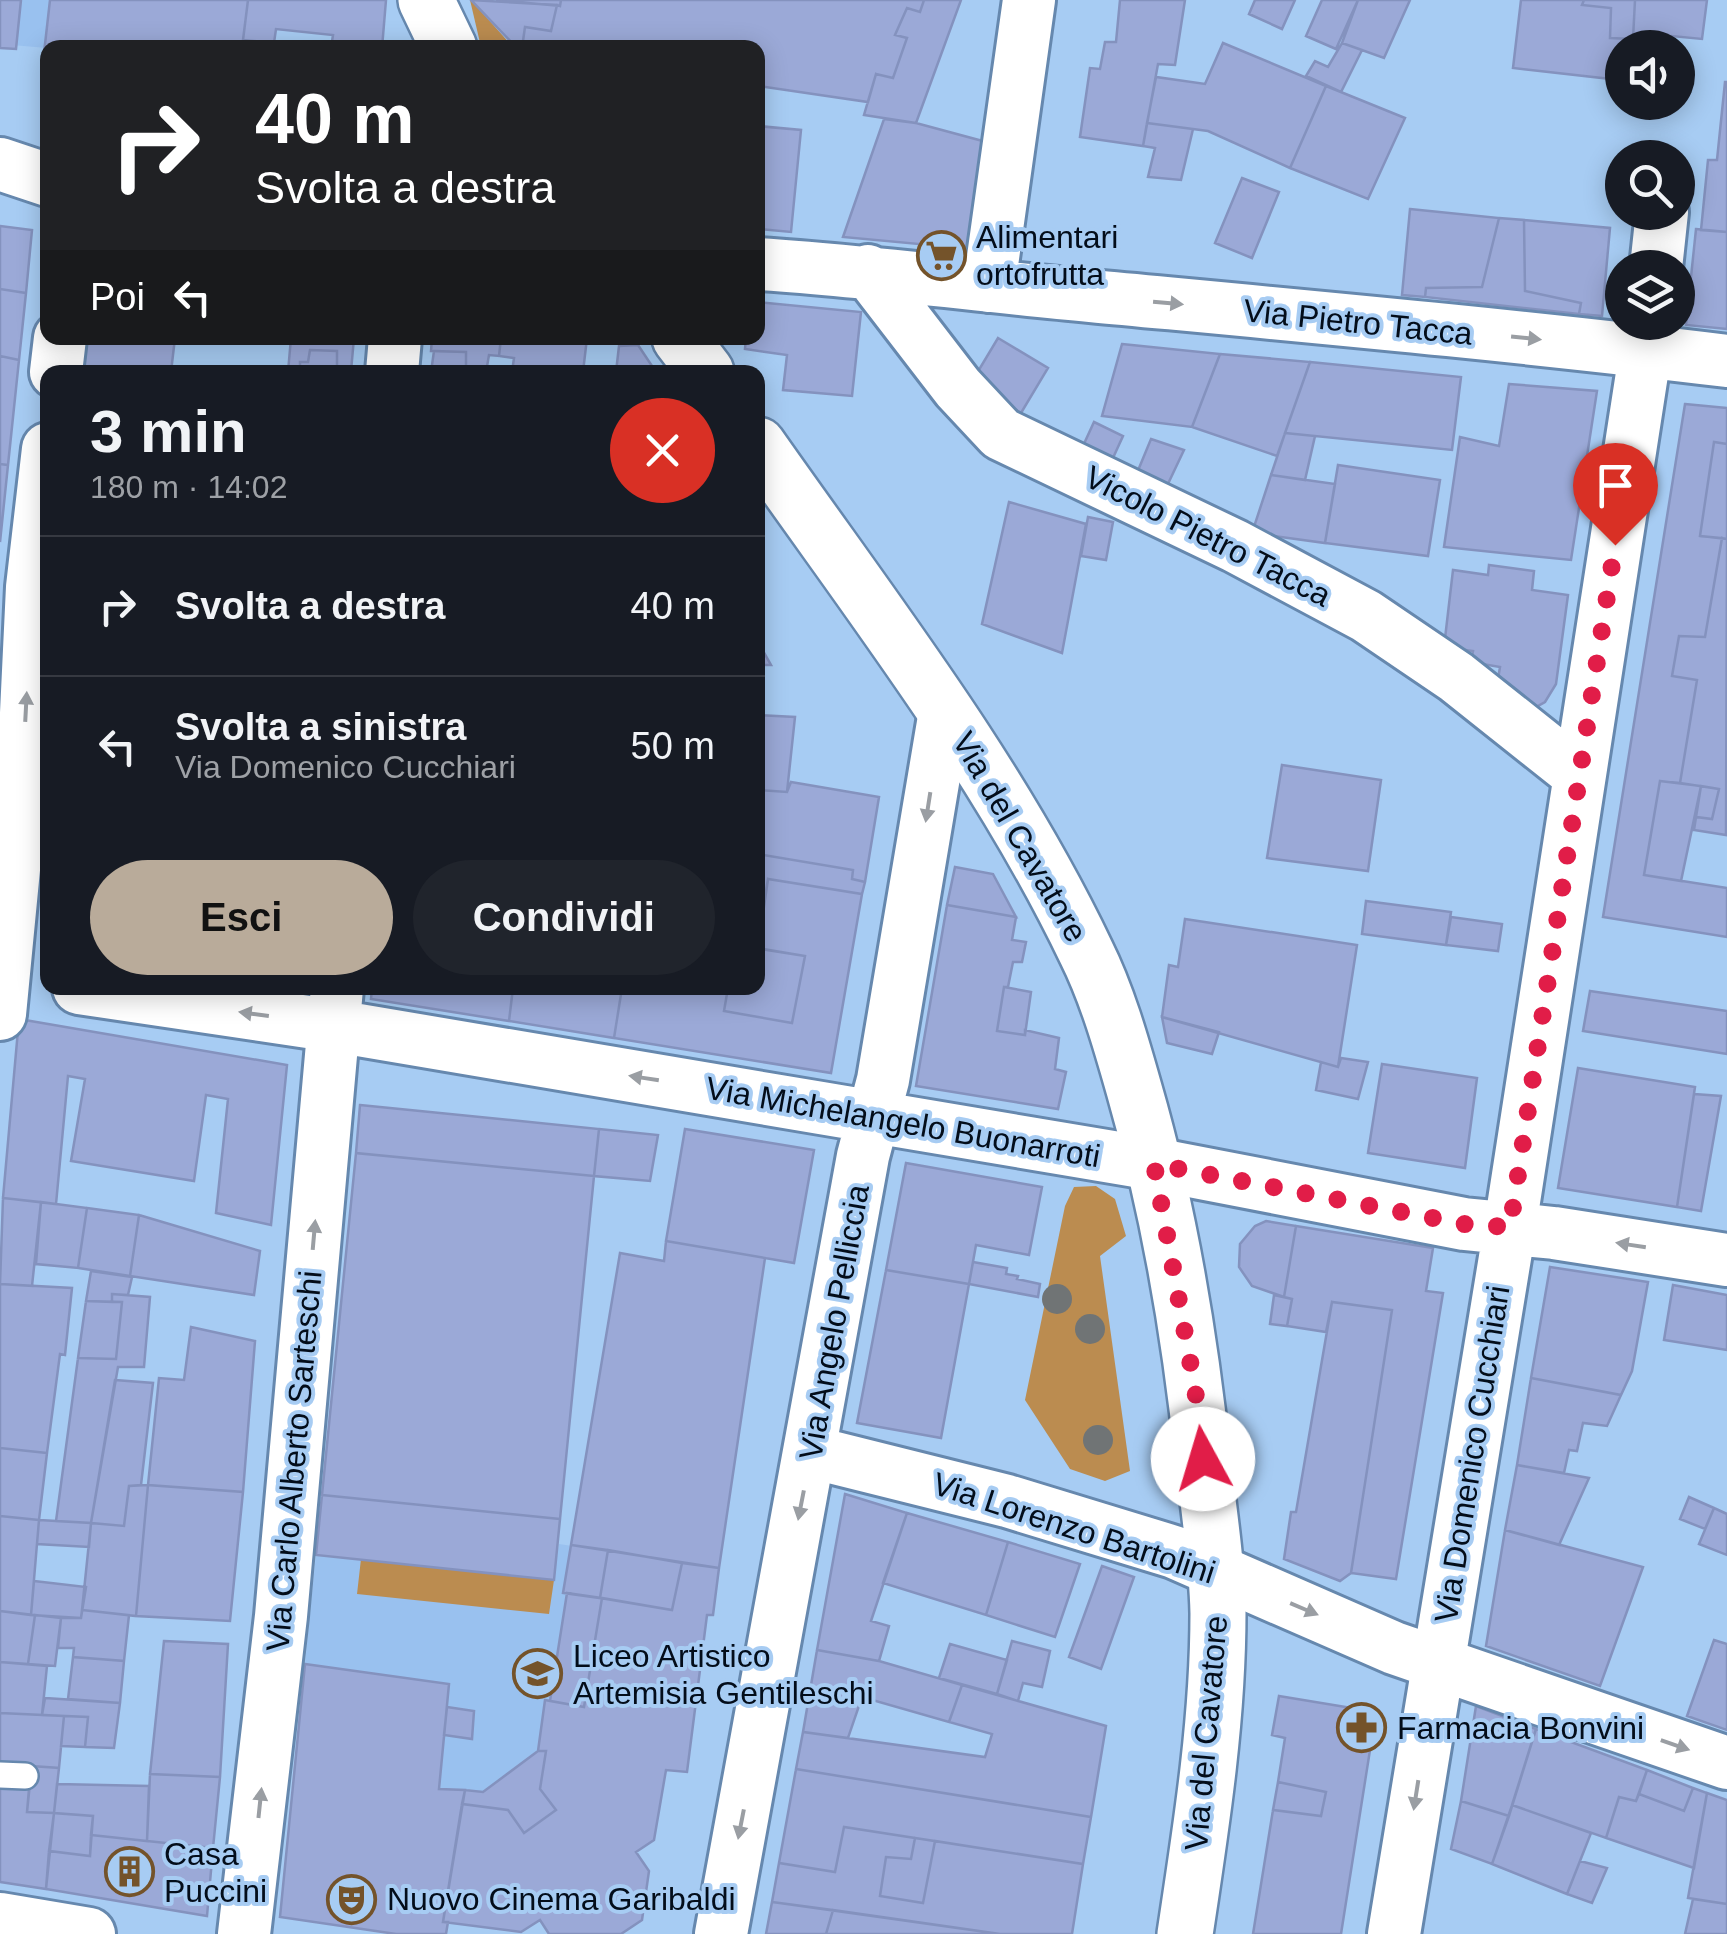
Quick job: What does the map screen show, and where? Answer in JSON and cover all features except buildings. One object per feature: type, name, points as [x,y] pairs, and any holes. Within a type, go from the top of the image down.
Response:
[{"type":"main road","points":[[426,0],[445,40]]},
{"type":"main road","points":[[685,345],[701,365]]},
{"type":"main road","name":"Via del Cavatore","points":[[765,455],[945,710],[1025,833],[1088,956],[1123,1052],[1154,1164],[1195,1388],[1218,1610],[1214,1721],[1185,1934]]},
{"type":"street","points":[[424,40],[426,0]]},
{"type":"street","points":[[988,286],[1029,0]]},
{"type":"street","points":[[0,164],[40,177]]},
{"type":"street","name":"Via Pietro Tacca","points":[[765,264],[868,271],[988,286],[1605,334]]},
{"type":"street","name":"Vicolo Pietro Tacca","points":[[868,271],[958,388],[1001,434],[1235,546],[1366,616],[1456,677],[1578,774]]},
{"type":"street","name":"Via Domenico Cucchiari","points":[[1394,1934],[1510,1227],[1649,340]]},
{"type":"street","name":"Via Pietro Tacca","points":[[1659,340],[1727,361]]},
{"type":"street","points":[[17,991],[11,774],[16,584],[40,482]]},
{"type":"street","name":"Via Angelo Pelliccia","points":[[721,1934],[872,1116],[884,1080],[945,710]]},
{"type":"street","name":"Via Michelangelo Buonarroti","points":[[179,995],[336,1006],[872,1116],[1154,1164],[1464,1224],[1510,1227],[1727,1260]]},
{"type":"street","name":"Via Carlo Alberto Sarteschi","points":[[244,1934],[281,1616],[336,1006]]},
{"type":"street","name":"Via Lorenzo Bartolini","points":[[810,1452],[1007,1501],[1174,1552],[1394,1648],[1727,1763]]},
{"type":"street","points":[[0,1919],[88,1934]]},
{"type":"shaded area","points":[[0,0],[111,0],[58,40],[40,40],[40,47],[0,44]]},
{"type":"shaded area","points":[[470,0],[507,40],[479,40]]},
{"type":"shaded area","points":[[1096,1186],[1115,1199],[1126,1236],[1100,1256],[1130,1471],[1105,1481],[1070,1469],[1025,1400],[1065,1206],[1074,1187]]},
{"type":"shaded area","name":"Liceo Artistico Artemisia Gentileschi","points":[[559,1544],[719,1568],[713,1615],[707,1616],[687,1772],[666,1770],[660,1810],[540,1789],[439,1789],[444,1735],[472,1738],[474,1711],[447,1707],[449,1684],[305,1664],[316,1555],[553,1580]]},
{"type":"shaded area","points":[[361,1559],[554,1580],[549,1614],[357,1594]]},
{"type":"place","name":"Alimentari ortofrutta","points":[[941,255]]},
{"type":"place","name":"Liceo Artistico Artemisia Gentileschi","points":[[538,1674]]},
{"type":"place","name":"Farmacia Bonvini","points":[[1362,1728]]},
{"type":"place","name":"Casa Puccini","points":[[129,1872]]},
{"type":"place","name":"Nuovo Cinema Garibaldi","points":[[352,1899]]},
{"type":"route","points":[[1203,1459],[1195,1388],[1154,1164],[1464,1224],[1510,1227],[1615,545]]}]
